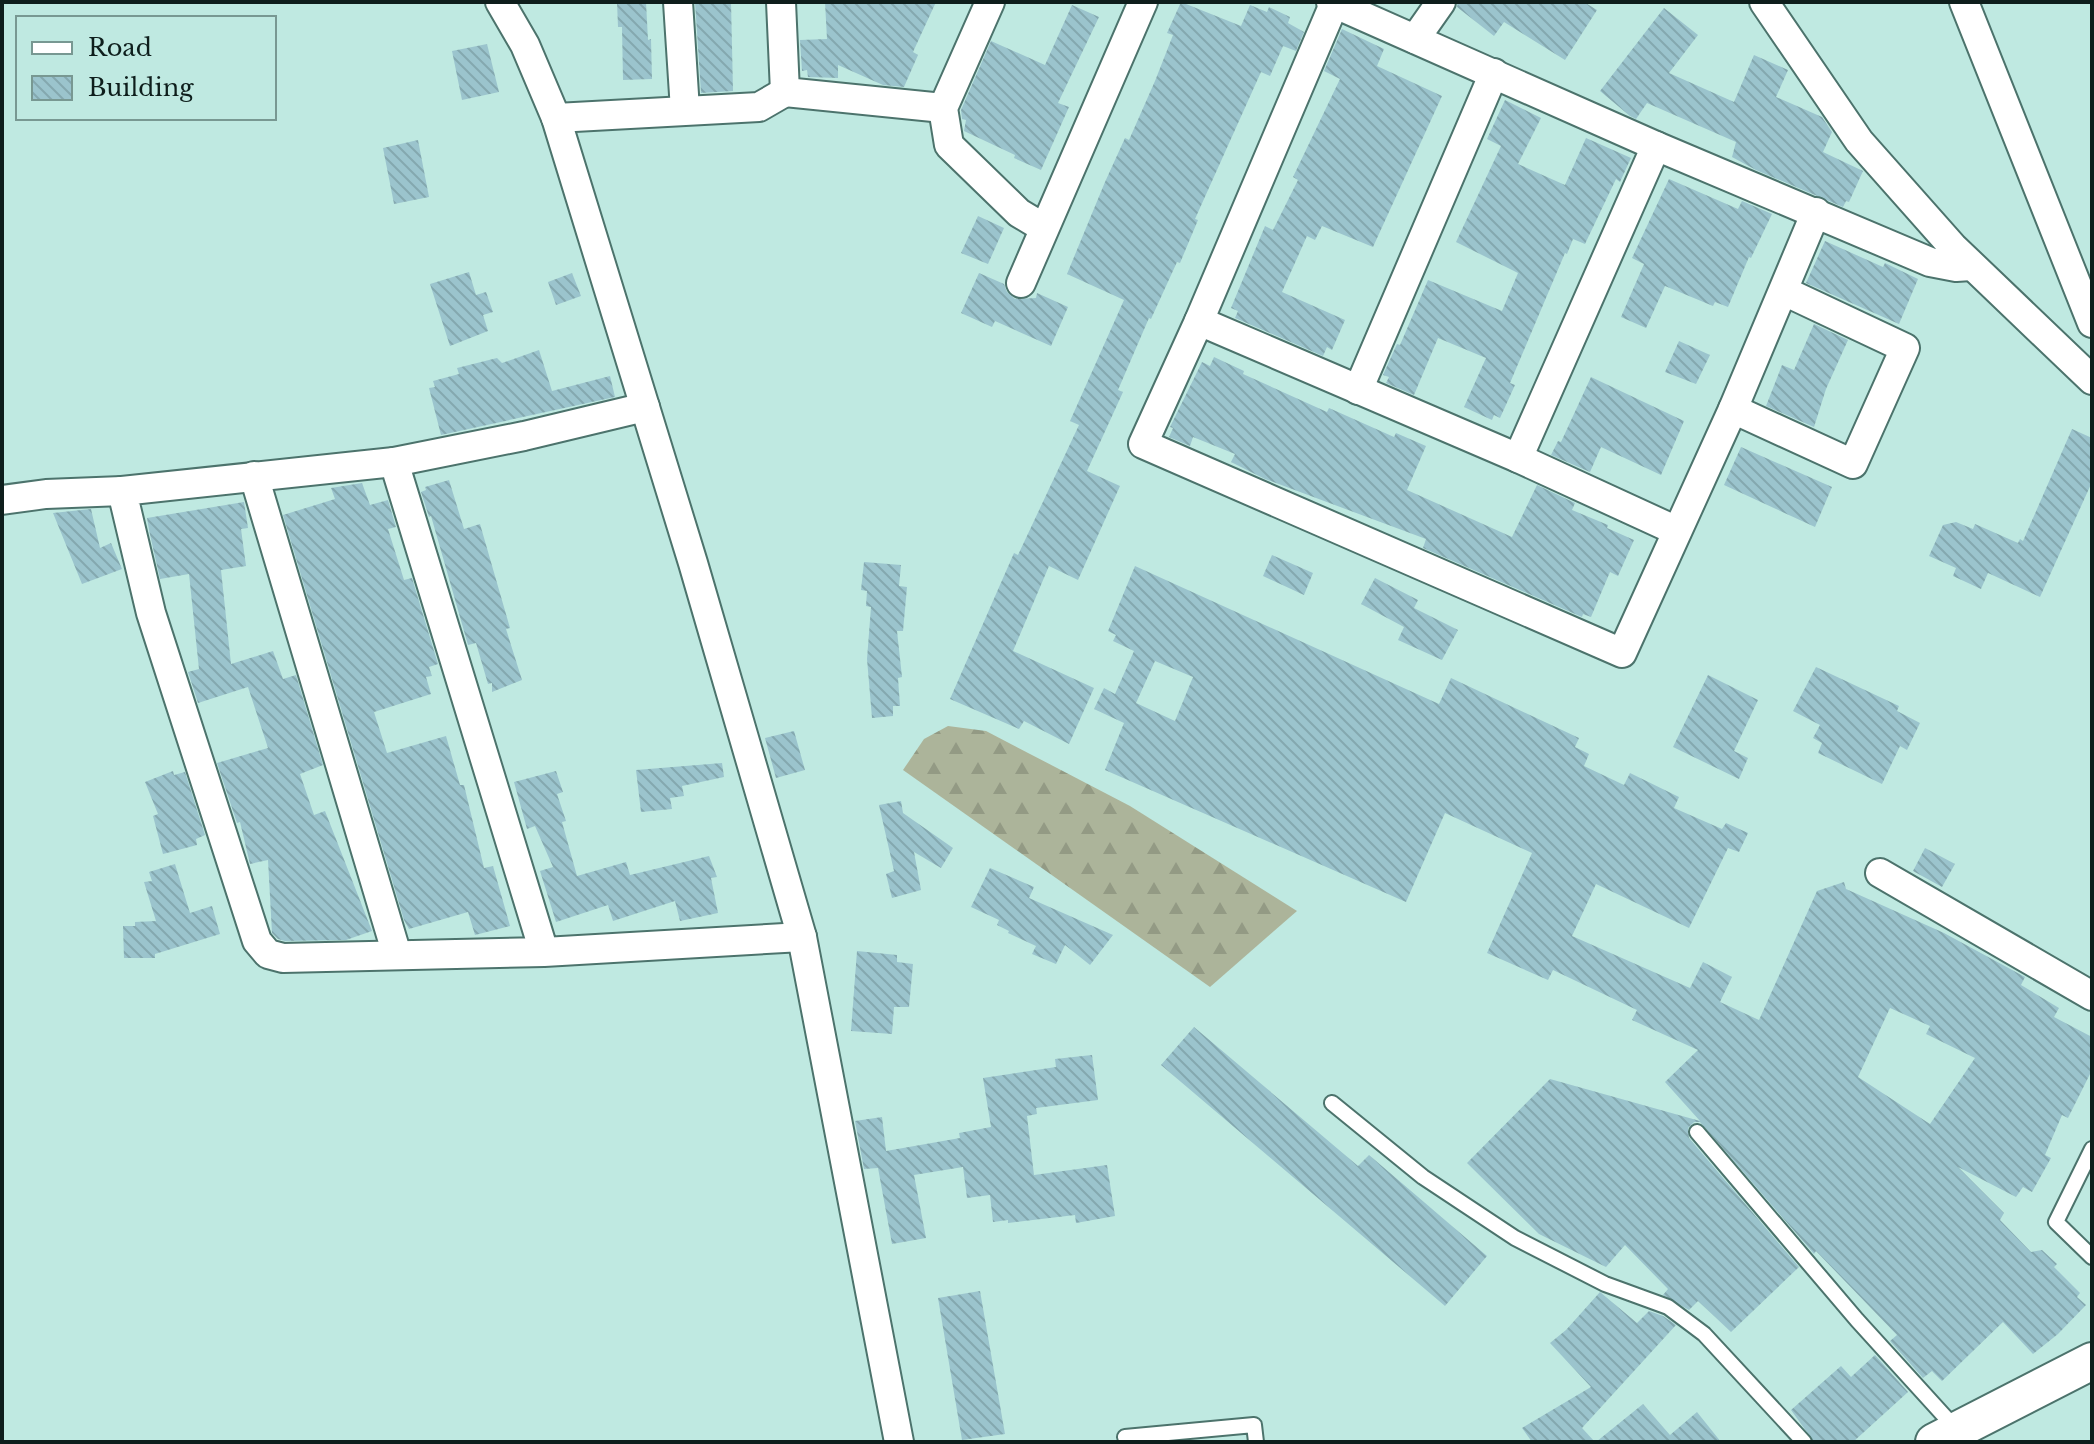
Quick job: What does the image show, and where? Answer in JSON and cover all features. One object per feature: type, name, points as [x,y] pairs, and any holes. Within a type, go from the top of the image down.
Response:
[{"type":"street","points":[[500,2],[525,45],[556,118],[693,563],[802,937],[899,1442]]},
{"type":"street","points":[[678,2],[685,110]]},
{"type":"street","points":[[781,2],[785,92]]},
{"type":"street","points":[[990,2],[943,108],[949,145],[1019,213],[1044,228]]},
{"type":"street","points":[[1415,39],[1441,2]]},
{"type":"street","points":[[1764,2],[1859,141],[1971,266],[2092,380]]},
{"type":"street","points":[[1964,2],[2092,326],[2067,355]]},
{"type":"street","points":[[1816,212],[1733,409],[1622,653],[1143,444],[1199,321],[1332,3],[1656,146],[1816,212],[1930,262],[1956,267],[1971,266]]},
{"type":"street","points":[[1021,283],[1136,5]]},
{"type":"street","points":[[1358,390],[1494,73]]},
{"type":"street","points":[[556,118],[759,107],[785,92],[943,108]]},
{"type":"street","points":[[1518,458],[1656,146]]},
{"type":"street","points":[[1733,409],[1853,464],[1905,348],[1784,291]]},
{"type":"street","points":[[1199,321],[1518,458],[1677,531]]},
{"type":"street","points":[[2,500],[46,494],[122,491],[394,462],[524,436],[645,407]]},
{"type":"street","points":[[394,462],[544,952]]},
{"type":"street","points":[[254,476],[397,955]]},
{"type":"street","points":[[122,491],[151,613],[257,941],[268,954],[283,958],[544,952],[802,937]]},
{"type":"street","points":[[1880,873],[2092,996]]},
{"type":"street","points":[[1946,1436],[2092,1361]]},
{"type":"lane","points":[[1332,1103],[1423,1177],[1515,1238],[1605,1284],[1668,1307],[1704,1334],[1804,1442]]},
{"type":"lane","points":[[1697,1132],[1857,1320],[1946,1436]]},
{"type":"lane","points":[[2090,1158],[2056,1222],[2092,1257]]},
{"type":"lane","points":[[1125,1437],[1254,1425],[1256,1442]]},
{"type":"green space","points":[[948,726],[986,731],[1130,806],[1297,911],[1210,987],[903,770],[924,739]]},
{"type":"building","points":[[617,2],[646,2],[652,79],[623,80],[622,27],[618,27]]},
{"type":"building","points":[[695,2],[731,2],[733,91],[701,93]]},
{"type":"building","points":[[825,2],[936,2],[913,52],[918,55],[904,87],[883,85],[838,65],[838,78],[808,77],[807,70],[802,71],[800,40],[827,39]]},
{"type":"building","points":[[1181,2],[1241,26],[1250,5],[1267,12],[1269,7],[1290,17],[1288,23],[1304,32],[1296,51],[1283,46],[1270,76],[1261,72],[1195,219],[1198,220],[1180,263],[1177,262],[1149,318],[1118,390],[1123,392],[1087,471],[1120,486],[1078,580],[1049,566],[1013,651],[1094,688],[1069,744],[1024,721],[1019,729],[950,699],[1014,553],[1018,555],[1079,425],[1070,421],[1124,300],[1067,274],[1125,138],[1129,140],[1155,81],[1173,35],[1167,33]]},
{"type":"building","points":[[1458,2],[1584,2],[1597,10],[1565,60],[1504,22],[1494,36],[1457,7]]},
{"type":"building","points":[[1072,5],[1099,17],[1058,103],[1069,107],[1041,170],[964,131],[966,120],[962,119],[961,110],[991,41],[1045,65]]},
{"type":"building","points":[[1664,8],[1698,35],[1669,73],[1734,102],[1754,55],[1788,70],[1776,97],[1822,117],[1832,132],[1823,152],[1863,171],[1849,202],[1846,201],[1843,207],[1756,170],[1732,157],[1736,142],[1647,103],[1636,119],[1600,91]]},
{"type":"building","points":[[1342,29],[1384,49],[1377,66],[1442,96],[1373,247],[1322,226],[1315,240],[1307,236],[1282,292],[1345,320],[1332,350],[1327,347],[1323,356],[1235,318],[1238,311],[1231,308],[1265,226],[1273,230],[1298,180],[1293,177],[1340,79],[1324,71]]},
{"type":"building","points":[[487,44],[499,92],[462,100],[452,51]]},
{"type":"building","points":[[1505,100],[1541,118],[1518,164],[1565,185],[1586,138],[1631,158],[1620,182],[1616,179],[1585,244],[1573,239],[1565,253],[1510,383],[1515,385],[1500,418],[1494,415],[1492,420],[1464,407],[1486,358],[1438,338],[1414,395],[1386,383],[1389,377],[1383,375],[1397,344],[1400,345],[1428,280],[1502,311],[1518,273],[1456,242],[1501,146],[1487,139]]},
{"type":"building","points":[[418,140],[429,197],[394,204],[383,148]]},
{"type":"building","points":[[1669,179],[1738,209],[1742,201],[1772,214],[1749,257],[1728,307],[1715,302],[1713,306],[1665,286],[1646,328],[1621,317],[1644,264],[1632,258]]},
{"type":"building","points":[[978,216],[1004,228],[988,264],[961,253]]},
{"type":"building","points":[[1825,241],[1918,279],[1899,324],[1806,283]]},
{"type":"building","points":[[469,272],[476,295],[486,292],[493,312],[483,315],[488,331],[450,346],[430,284]]},
{"type":"building","points":[[572,273],[581,296],[556,305],[548,282]]},
{"type":"building","points":[[979,273],[1004,284],[1015,299],[1036,298],[1037,293],[1068,307],[1051,346],[995,321],[992,327],[961,313]]},
{"type":"building","points":[[1814,324],[1848,340],[1826,389],[1814,427],[1766,406],[1782,365],[1794,370]]},
{"type":"building","points":[[1679,341],[1710,355],[1696,384],[1665,372]]},
{"type":"building","points":[[539,350],[552,391],[610,376],[615,397],[441,435],[429,388],[435,387],[433,381],[459,374],[457,368],[497,358],[502,363]]},
{"type":"building","points":[[1214,357],[1244,371],[1243,374],[1327,412],[1329,408],[1394,437],[1396,433],[1426,446],[1407,490],[1512,537],[1537,485],[1575,503],[1572,510],[1634,540],[1618,576],[1610,572],[1591,617],[1583,614],[1582,617],[1423,548],[1426,539],[1265,479],[1231,462],[1235,454],[1193,437],[1190,446],[1169,437],[1173,428],[1170,427],[1202,362],[1210,366]]},
{"type":"building","points":[[1591,377],[1684,421],[1661,475],[1601,447],[1590,472],[1551,455],[1558,441],[1561,442]]},
{"type":"building","points":[[2072,429],[2092,438],[2092,482],[2040,597],[1988,573],[1981,589],[1953,576],[1956,568],[1929,556],[1943,525],[1956,522],[1973,529],[1975,524],[2018,543],[2020,539],[2023,541]]},
{"type":"building","points":[[1741,447],[1832,487],[1815,527],[1724,485]]},
{"type":"building","points":[[449,480],[464,529],[480,524],[522,680],[492,692],[492,683],[488,684],[476,643],[468,645],[431,516],[421,492],[426,490],[425,487]]},
{"type":"building","points":[[362,483],[370,505],[388,500],[396,527],[388,529],[404,580],[412,578],[438,664],[429,667],[432,676],[426,677],[431,694],[374,712],[387,753],[446,736],[460,785],[464,785],[484,868],[493,866],[510,926],[475,935],[468,912],[409,929],[404,920],[283,515],[335,499],[331,488]]},
{"type":"building","points":[[244,502],[248,528],[241,529],[246,566],[221,570],[231,664],[273,651],[283,679],[296,675],[323,765],[300,774],[314,815],[325,811],[372,931],[346,940],[285,941],[272,933],[268,860],[250,864],[240,822],[237,823],[217,763],[268,748],[248,687],[198,703],[188,672],[199,669],[189,574],[160,579],[147,518]]},
{"type":"building","points":[[91,509],[100,548],[111,543],[122,569],[82,584],[53,513]]},
{"type":"building","points":[[1272,555],[1313,573],[1304,595],[1263,576]]},
{"type":"building","points":[[864,562],[901,565],[899,586],[907,587],[903,631],[897,631],[902,677],[898,678],[900,706],[893,706],[893,716],[872,718],[867,659],[871,607],[866,606],[867,591],[861,590]]},
{"type":"building","points":[[1135,566],[1439,704],[1451,678],[1579,738],[1575,747],[1589,754],[1584,766],[1624,785],[1630,773],[1679,797],[1674,808],[1722,829],[1726,823],[1748,833],[1739,852],[1728,848],[1689,928],[1596,884],[1572,936],[1690,988],[1703,962],[1732,977],[1720,1002],[1759,1020],[1817,891],[1844,882],[1846,889],[1944,933],[2025,977],[2021,985],[2059,1008],[2054,1017],[2092,1037],[2092,1070],[2068,1118],[2062,1115],[2045,1155],[2051,1158],[2032,1192],[2023,1187],[2016,1197],[1958,1167],[2004,1213],[2000,1220],[2031,1252],[2042,1250],[2057,1264],[2054,1267],[2080,1293],[2077,1297],[2086,1305],[2033,1354],[2003,1322],[1942,1381],[1932,1371],[1923,1378],[1890,1341],[1897,1335],[1816,1251],[1814,1254],[1700,1122],[1694,1122],[1688,1128],[1689,1138],[1799,1267],[1731,1332],[1698,1301],[1689,1310],[1663,1295],[1668,1289],[1625,1245],[1606,1267],[1539,1234],[1467,1163],[1550,1079],[1700,1121],[1665,1082],[1698,1050],[1632,1020],[1637,1010],[1553,970],[1548,980],[1487,953],[1532,853],[1445,813],[1406,902],[1105,770],[1124,723],[1094,709],[1104,688],[1115,694],[1134,651],[1113,641],[1116,635],[1108,631]],"holes":[[[1155,661],[1193,677],[1175,721],[1136,703]],[[1890,1008],[1930,1026],[1926,1034],[1975,1058],[1930,1124],[1858,1077]]]},
{"type":"building","points":[[1375,578],[1418,600],[1414,608],[1458,630],[1442,660],[1398,640],[1404,627],[1361,604]]},
{"type":"building","points":[[1816,667],[1899,706],[1897,711],[1920,723],[1907,750],[1900,746],[1882,784],[1818,753],[1822,743],[1813,738],[1820,725],[1793,711]]},
{"type":"building","points":[[1708,675],[1758,700],[1734,751],[1748,758],[1739,779],[1673,747]]},
{"type":"building","points":[[794,731],[805,770],[776,778],[765,738]]},
{"type":"building","points":[[722,763],[724,777],[682,786],[684,796],[670,798],[672,809],[641,812],[636,770]]},
{"type":"building","points":[[173,771],[174,775],[185,772],[205,835],[196,839],[197,845],[163,854],[153,816],[158,814],[145,782]]},
{"type":"building","points":[[556,771],[563,792],[557,794],[566,821],[562,822],[577,876],[626,862],[630,875],[709,856],[717,877],[711,878],[718,913],[680,921],[675,901],[613,921],[608,905],[556,922],[540,871],[553,867],[535,826],[527,829],[514,782]]},
{"type":"building","points":[[901,801],[903,813],[953,848],[941,868],[914,852],[921,890],[892,898],[886,874],[894,871],[879,805]]},
{"type":"building","points":[[1925,848],[1955,864],[1942,887],[1913,871]]},
{"type":"building","points":[[175,864],[190,913],[212,906],[220,934],[155,954],[155,958],[124,958],[123,926],[156,921],[144,882],[152,881],[149,872]]},
{"type":"building","points":[[990,868],[1034,887],[1029,898],[1113,935],[1090,965],[1065,945],[1056,964],[1032,954],[1036,946],[1008,933],[997,925],[999,920],[971,907]]},
{"type":"building","points":[[857,951],[897,955],[897,962],[913,964],[909,1007],[894,1007],[892,1034],[851,1031]]},
{"type":"building","points":[[1194,1027],[1358,1166],[1369,1155],[1487,1256],[1445,1306],[1161,1065]]},
{"type":"building","points":[[1092,1055],[1098,1100],[1036,1108],[1037,1114],[1027,1116],[1034,1175],[1107,1165],[1115,1216],[1076,1223],[1075,1215],[993,1222],[990,1195],[967,1198],[963,1167],[914,1175],[926,1238],[892,1244],[878,1168],[864,1169],[855,1121],[882,1117],[886,1151],[960,1138],[959,1133],[991,1127],[983,1078],[1056,1067],[1055,1059]]},
{"type":"building","points":[[980,1291],[1005,1434],[962,1440],[938,1298]]},
{"type":"building","points":[[1600,1292],[1637,1323],[1649,1311],[1676,1325],[1582,1428],[1595,1442],[1532,1442],[1522,1428],[1591,1387],[1550,1343]]},
{"type":"building","points":[[1875,1355],[1908,1392],[1853,1442],[1814,1442],[1791,1410],[1841,1366],[1851,1377]]},
{"type":"building","points":[[1643,1404],[1670,1435],[1697,1412],[1721,1442],[1596,1442]]}]
